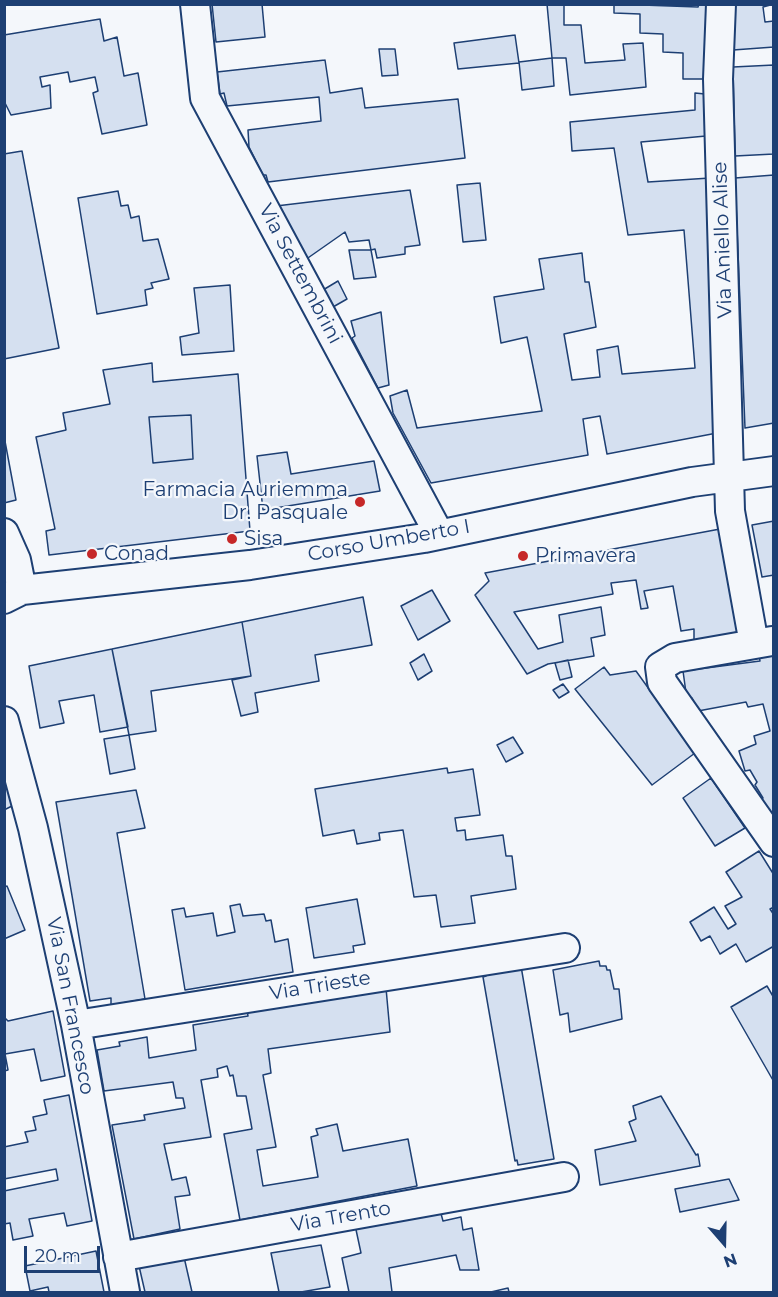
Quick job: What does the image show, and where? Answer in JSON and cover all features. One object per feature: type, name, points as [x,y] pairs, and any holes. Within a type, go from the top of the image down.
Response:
[{"type":"street","name":"Via Settembrini","points":[[195,4],[206,98],[440,534]]},
{"type":"street","name":"Via Aniello Alise","points":[[721,4],[718,79],[730,511],[764,642]]},
{"type":"street","name":"Corso Umberto I","points":[[13,594],[250,564],[440,534],[730,476],[774,471]]},
{"type":"street","points":[[4,533],[16,560],[13,594]]},
{"type":"street","points":[[764,642],[675,658],[660,667],[662,682],[774,842]]},
{"type":"street","name":"Via San Francesco","points":[[4,722],[33,828],[76,1025],[125,1293]]},
{"type":"street","name":"Via Trieste","points":[[76,1025],[565,948]]},
{"type":"street","name":"Via Trento","points":[[118,1257],[564,1177]]},
{"type":"building","points":[[212,4],[262,4],[265,37],[216,42]]},
{"type":"building","points":[[547,4],[564,4],[564,25],[581,25],[585,63],[625,60],[623,44],[643,43],[646,87],[570,95],[566,58],[552,58]]},
{"type":"building","points":[[614,4],[698,7],[699,4],[714,4],[712,79],[683,79],[683,53],[663,52],[663,34],[640,33],[640,14],[614,13]]},
{"type":"building","points":[[734,4],[774,4],[763,7],[765,22],[774,21],[774,47],[733,50]]},
{"type":"building","points":[[100,19],[104,41],[117,37],[124,76],[138,73],[147,125],[102,134],[93,93],[98,91],[95,77],[70,82],[68,72],[40,77],[42,87],[50,85],[51,108],[11,115],[4,101],[4,35]]},
{"type":"building","points":[[515,35],[519,63],[458,69],[454,43]]},
{"type":"building","points":[[379,49],[395,49],[398,75],[382,76]]},
{"type":"building","points":[[552,58],[554,86],[522,90],[519,62]]},
{"type":"building","points":[[325,60],[330,93],[362,88],[365,108],[458,99],[465,158],[268,182],[249,147],[248,130],[321,121],[319,97],[227,106],[224,93],[220,94],[217,72]]},
{"type":"building","points":[[774,65],[774,154],[735,156],[733,67]]},
{"type":"building","points":[[695,93],[705,94],[706,136],[641,142],[648,182],[710,178],[717,433],[607,454],[600,416],[583,419],[588,455],[431,483],[393,413],[390,396],[407,390],[417,428],[542,411],[527,337],[501,343],[494,297],[544,289],[539,259],[582,253],[585,282],[589,282],[596,327],[564,334],[572,380],[600,377],[597,350],[618,346],[622,374],[695,368],[684,230],[628,235],[614,148],[572,151],[570,122],[695,110]]},
{"type":"building","points":[[22,151],[59,348],[4,359],[4,154]]},
{"type":"building","points":[[774,175],[774,423],[745,428],[735,178]]},
{"type":"building","points":[[480,183],[486,240],[463,242],[457,185]]},
{"type":"building","points":[[410,190],[420,245],[405,247],[405,254],[377,258],[375,249],[371,250],[369,240],[349,242],[345,232],[305,260],[276,206]]},
{"type":"building","points":[[118,191],[121,206],[128,205],[131,218],[139,216],[143,241],[158,239],[169,279],[151,283],[153,288],[145,290],[147,305],[97,314],[78,198]]},
{"type":"building","points":[[349,250],[371,250],[376,277],[354,279]]},
{"type":"building","points":[[338,281],[347,299],[333,307],[323,290]]},
{"type":"building","points":[[230,285],[234,351],[182,355],[180,337],[199,333],[194,288]]},
{"type":"building","points":[[381,312],[389,385],[378,388],[352,338],[355,336],[351,321]]},
{"type":"building","points":[[152,363],[153,382],[238,374],[250,531],[49,555],[46,531],[55,529],[36,437],[66,430],[63,413],[110,404],[103,370]],"holes":[[[191,415],[193,459],[153,463],[149,417]]]},
{"type":"building","points":[[191,415],[193,459],[153,463],[149,417]]},
{"type":"building","points":[[4,436],[16,500],[4,503]]},
{"type":"building","points":[[287,452],[291,474],[374,461],[380,491],[263,510],[257,456]]},
{"type":"building","points":[[774,521],[774,575],[762,577],[752,525]]},
{"type":"building","points":[[720,529],[739,634],[694,642],[694,629],[681,631],[673,586],[644,591],[648,608],[641,609],[636,580],[611,583],[613,594],[514,612],[538,649],[563,642],[559,615],[601,607],[605,635],[591,638],[594,656],[548,664],[527,674],[475,595],[489,581],[485,573]]},
{"type":"building","points":[[432,590],[450,621],[418,640],[401,606]]},
{"type":"building","points":[[363,597],[372,645],[315,655],[319,681],[255,693],[258,712],[241,716],[232,680],[251,676],[242,622]]},
{"type":"building","points":[[242,622],[251,676],[151,691],[156,731],[129,735],[112,649]]},
{"type":"building","points":[[112,649],[128,727],[100,732],[94,695],[59,701],[64,723],[40,728],[29,666]]},
{"type":"building","points":[[774,652],[774,816],[771,818],[759,802],[763,798],[755,785],[757,782],[750,770],[745,771],[739,751],[756,744],[754,736],[770,731],[763,704],[748,707],[746,702],[698,711],[692,698],[687,700],[683,671],[760,661],[759,655]]},
{"type":"building","points":[[424,654],[432,671],[418,680],[410,663]]},
{"type":"building","points":[[568,660],[572,677],[560,680],[555,663]]},
{"type":"building","points":[[604,667],[610,675],[636,671],[695,753],[652,785],[575,689]]},
{"type":"building","points":[[563,684],[569,692],[559,698],[553,690]]},
{"type":"building","points":[[129,735],[135,769],[110,774],[104,739]]},
{"type":"building","points":[[513,737],[523,753],[506,762],[497,745]]},
{"type":"building","points":[[447,768],[448,773],[473,769],[480,815],[455,818],[457,831],[465,830],[466,840],[503,835],[506,856],[512,856],[516,889],[471,896],[475,923],[441,927],[436,895],[414,897],[403,830],[379,833],[380,840],[357,844],[354,830],[323,836],[315,789]]},
{"type":"building","points":[[4,776],[14,805],[4,810]]},
{"type":"building","points":[[711,778],[745,828],[715,846],[683,798]]},
{"type":"building","points":[[136,790],[145,828],[117,833],[145,999],[111,1005],[111,998],[90,1001],[56,802]]},
{"type":"building","points":[[759,851],[774,875],[774,907],[770,909],[774,915],[774,946],[746,962],[736,944],[720,954],[710,936],[701,941],[690,922],[714,907],[728,929],[736,924],[725,906],[742,897],[726,872]]},
{"type":"building","points":[[7,886],[25,930],[4,939],[4,887]]},
{"type":"building","points":[[357,899],[365,944],[353,946],[354,952],[314,958],[306,908]]},
{"type":"building","points":[[240,904],[243,916],[264,914],[266,921],[271,920],[275,942],[288,939],[293,972],[185,990],[172,910],[184,908],[186,917],[213,913],[217,936],[235,932],[230,906]]},
{"type":"building","points":[[599,961],[600,966],[606,966],[607,970],[610,970],[614,989],[619,989],[622,1019],[570,1032],[568,1013],[560,1015],[553,970]]},
{"type":"building","points":[[521,966],[554,1159],[518,1165],[517,1160],[515,1161],[483,977],[486,976],[486,971]]},
{"type":"building","points":[[767,986],[774,998],[774,1082],[731,1007]]},
{"type":"building","points":[[386,988],[390,1032],[268,1049],[271,1073],[263,1075],[276,1147],[257,1150],[263,1186],[318,1177],[311,1137],[318,1135],[316,1129],[337,1124],[343,1151],[408,1139],[417,1186],[240,1220],[224,1134],[252,1129],[246,1096],[237,1096],[233,1075],[230,1076],[227,1066],[217,1069],[218,1077],[201,1080],[211,1137],[164,1144],[172,1180],[186,1177],[190,1195],[175,1197],[180,1229],[134,1239],[112,1125],[145,1120],[144,1115],[185,1108],[183,1098],[176,1098],[173,1082],[104,1091],[97,1050],[120,1046],[119,1042],[147,1037],[149,1058],[196,1050],[193,1025],[248,1016],[246,1006]]},
{"type":"building","points":[[53,1011],[65,1076],[41,1081],[34,1049],[5,1054],[8,1070],[4,1071],[4,1017],[8,1021]]},
{"type":"building","points":[[69,1095],[92,1221],[67,1226],[64,1213],[29,1219],[33,1236],[13,1240],[10,1223],[4,1224],[4,1191],[58,1180],[56,1169],[4,1179],[4,1147],[28,1142],[25,1132],[36,1130],[33,1117],[47,1114],[44,1100]]},
{"type":"building","points":[[661,1096],[696,1155],[698,1154],[700,1166],[600,1185],[595,1150],[636,1141],[629,1122],[636,1119],[633,1106]]},
{"type":"building","points":[[729,1179],[739,1200],[680,1212],[675,1189]]},
{"type":"building","points":[[440,1210],[443,1221],[461,1217],[463,1230],[472,1228],[479,1270],[460,1270],[456,1255],[389,1268],[392,1292],[349,1292],[342,1258],[361,1253],[355,1225]]},
{"type":"building","points":[[321,1245],[330,1287],[301,1292],[279,1292],[271,1253]]},
{"type":"building","points":[[96,1251],[104,1292],[49,1292],[48,1287],[30,1291],[25,1266]]},
{"type":"building","points":[[184,1257],[192,1292],[145,1292],[139,1266]]},
{"type":"building","points":[[508,1288],[509,1292],[491,1292]]},
{"type":"place","name":"Farmacia Auriemma Dr. Pasquale","points":[[360,502]]},
{"type":"place","name":"Sisa","points":[[232,539]]},
{"type":"place","name":"Conad","points":[[92,554]]},
{"type":"place","name":"Primavera","points":[[523,556]]}]
